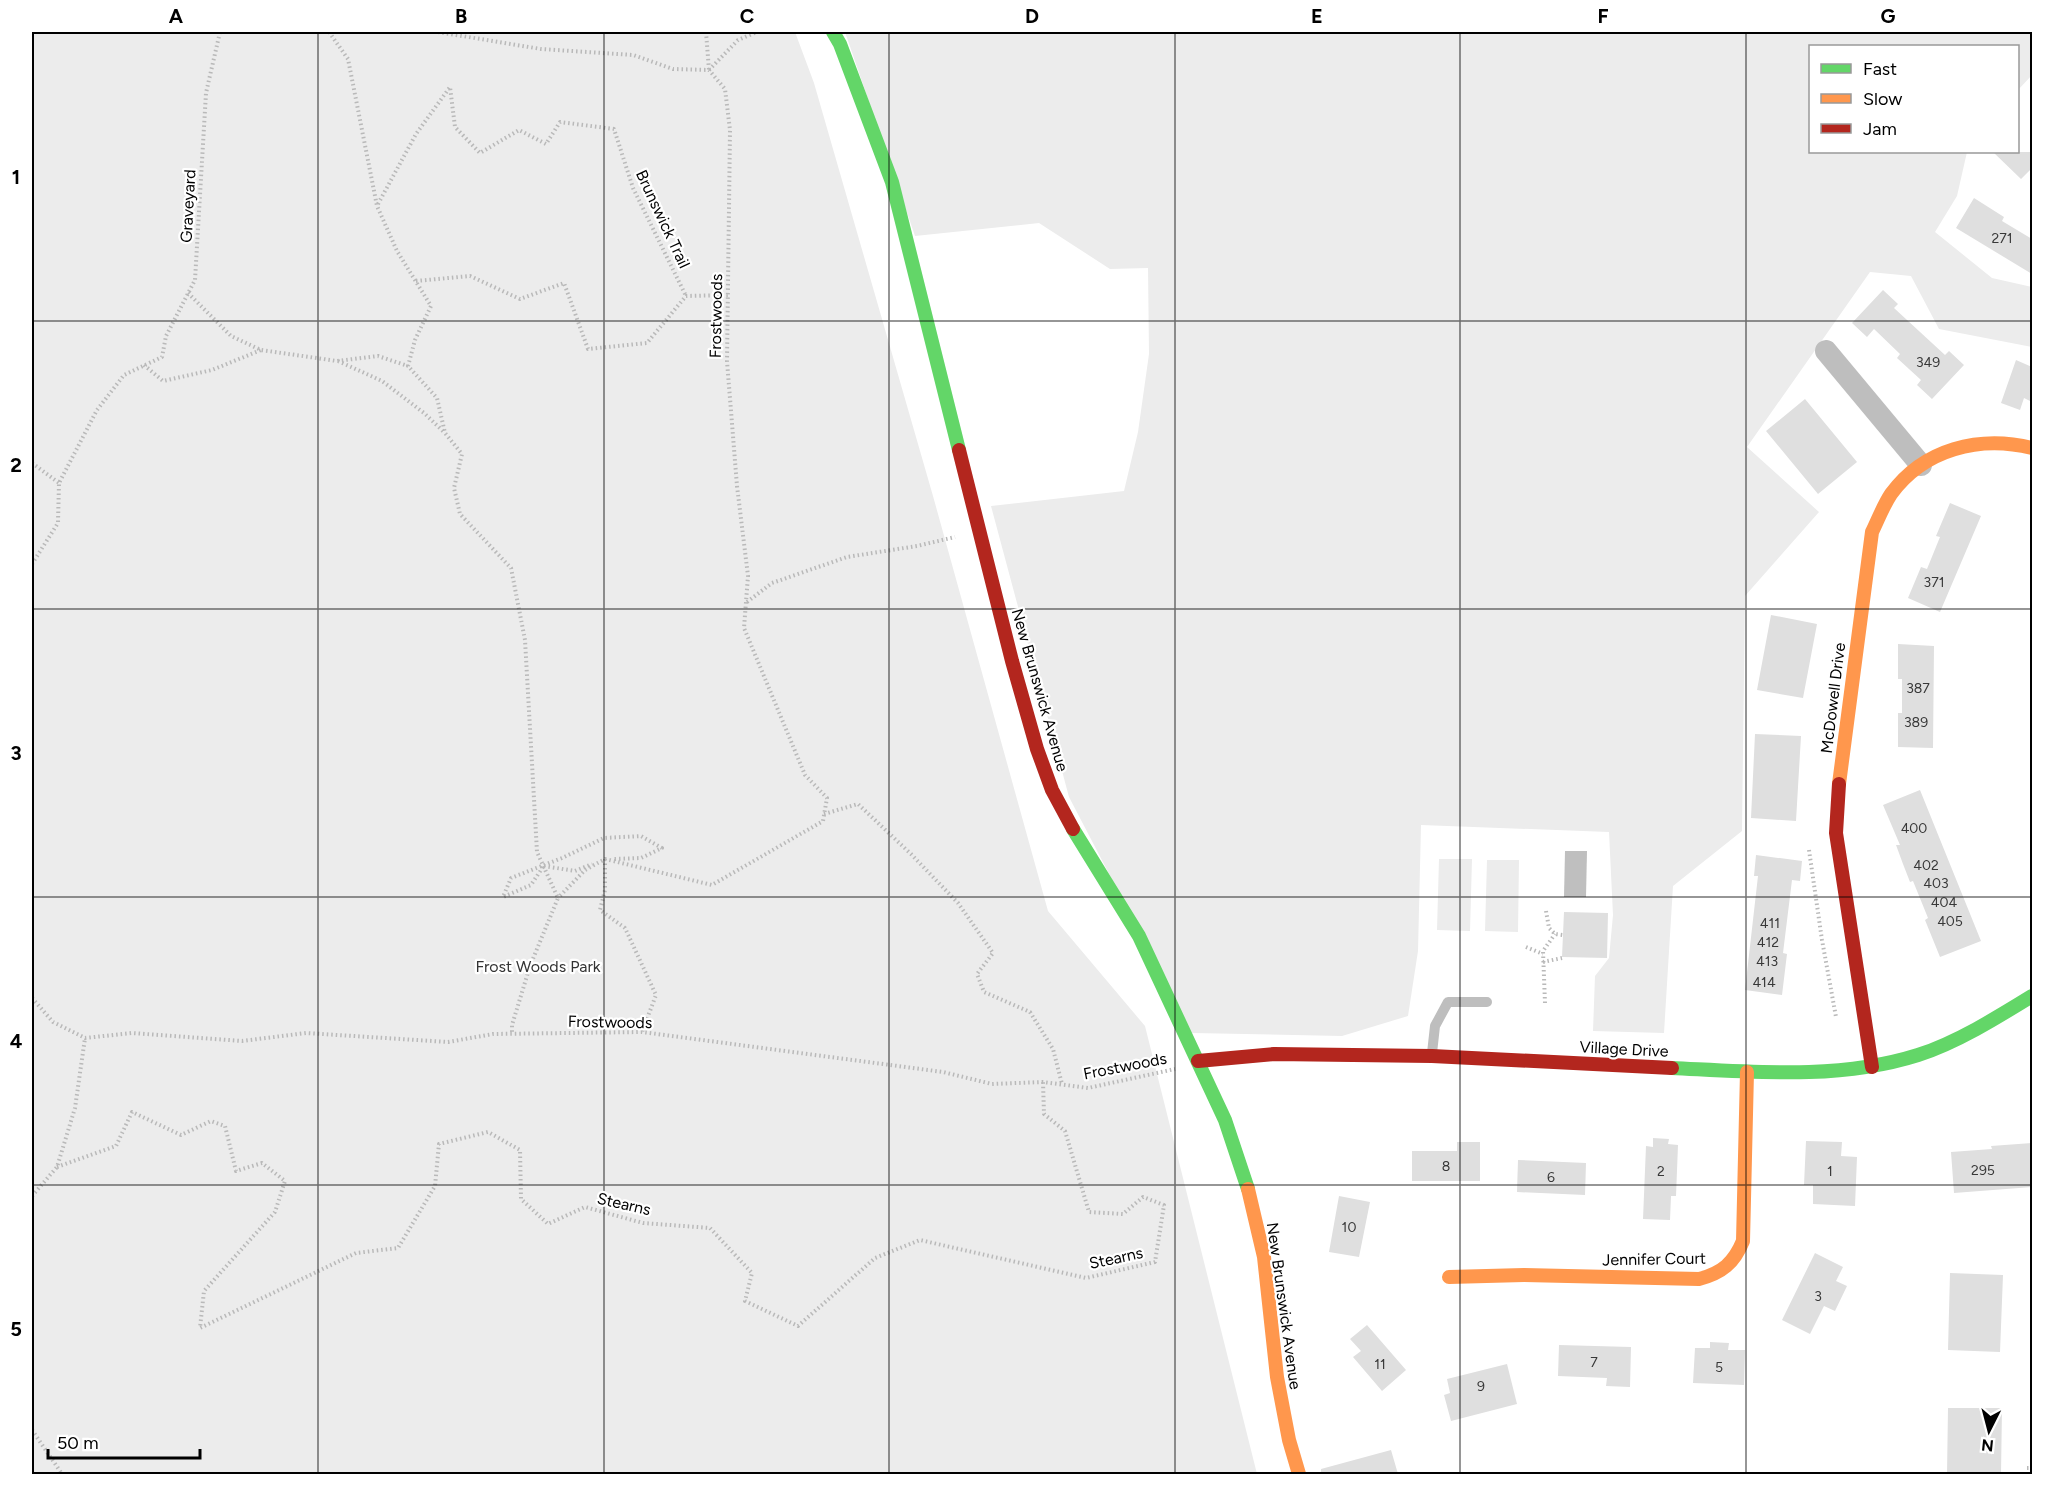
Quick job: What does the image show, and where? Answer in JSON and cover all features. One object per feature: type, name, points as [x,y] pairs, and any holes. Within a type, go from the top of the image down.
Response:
[{"type":"street","name":"New Brunswick Avenue","points":[[833,32],[840,44],[892,182],[977,524],[1037,750],[1052,790],[1077,837],[1139,936],[1225,1120],[1248,1187],[1264,1257],[1277,1377],[1289,1440],[1299,1474]]},
{"type":"street","points":[[1826,351],[1921,465]]},
{"type":"street","name":"McDowell Drive","points":[[1872,1067],[1836,833],[1839,780],[1872,532],[1890,496],[1907,476],[1921,465],[1953,448],[1979,442],[2006,442],[2032,447]]},
{"type":"street","name":"Village Drive","points":[[1198,1062],[1274,1054],[1432,1056],[1747,1072],[1810,1072],[1872,1067],[1920,1055],[1983,1026],[2032,996]]},
{"type":"street","name":"Jennifer Court","points":[[1449,1277],[1524,1275],[1699,1279],[1714,1275],[1728,1267],[1738,1255],[1743,1241],[1747,1072]]},
{"type":"lane","points":[[1432,1056],[1435,1026],[1448,1002],[1486,1002]]},
{"type":"path","name":"Graveyard","points":[[59,483],[97,410],[124,375],[162,357],[166,336],[195,280],[206,93],[220,32]]},
{"type":"path","points":[[278,32],[328,32],[348,59],[377,206],[397,250],[431,306],[415,340],[408,366]]},
{"type":"path","points":[[438,32],[541,50],[633,55],[673,69],[709,70],[738,40],[757,32]]},
{"type":"path","points":[[706,32],[709,70]]},
{"type":"path","name":"Frostwoods","points":[[605,859],[712,885],[823,821],[827,798],[805,775],[744,628],[748,576],[737,486],[727,361],[730,130],[725,89],[709,70]]},
{"type":"path","name":"Brunswick Trail","points":[[377,206],[416,134],[450,87],[455,127],[480,153],[519,130],[546,144],[560,122],[614,129],[633,188],[686,296]]},
{"type":"path","points":[[416,281],[470,276],[520,299],[564,283],[588,349],[647,343],[686,296],[728,295]]},
{"type":"path","points":[[188,293],[231,336],[261,350],[337,361],[378,356],[408,366],[437,398],[445,433]]},
{"type":"path","points":[[144,365],[164,381],[212,370],[261,350]]},
{"type":"path","points":[[337,361],[382,381],[424,413],[445,433],[462,454],[454,488],[460,514],[511,568],[525,640],[537,852],[558,898]]},
{"type":"path","points":[[32,463],[59,483],[58,523],[32,564]]},
{"type":"path","points":[[746,602],[772,583],[847,557],[958,537],[977,524]]},
{"type":"path","points":[[824,814],[858,804],[958,903],[993,953],[977,974],[984,992],[1030,1012],[1053,1049],[1062,1085]]},
{"type":"path","points":[[544,866],[531,885],[503,897],[511,878],[544,866],[604,838],[641,836],[662,848],[641,858],[605,859],[575,871],[544,866]]},
{"type":"path","points":[[1809,850],[1837,1022]]},
{"type":"path","points":[[512,1034],[512,1025],[530,966],[558,898],[585,870],[605,859]]},
{"type":"path","points":[[605,859],[605,890],[600,910],[625,928],[656,995],[642,1032]]},
{"type":"path","points":[[1546,911],[1549,928],[1555,934],[1563,935]]},
{"type":"path","points":[[1545,1003],[1543,954],[1555,934]]},
{"type":"path","points":[[1526,947],[1543,954]]},
{"type":"path","points":[[1543,962],[1562,958]]},
{"type":"path","points":[[32,998],[53,1022],[85,1038],[75,1108],[57,1167],[32,1196]]},
{"type":"path","name":"Frostwoods","points":[[85,1038],[132,1033],[242,1041],[306,1034],[448,1042],[493,1034],[642,1032],[943,1072],[992,1084],[1043,1082],[1088,1088],[1159,1074],[1198,1062]]},
{"type":"path","name":"Stearns","points":[[57,1167],[116,1146],[132,1112],[181,1134],[211,1121],[225,1126],[236,1171],[262,1163],[285,1181],[275,1212],[204,1291],[200,1328],[356,1253],[398,1248],[435,1186],[440,1144],[488,1132],[520,1150],[521,1199],[549,1224],[585,1207],[643,1223],[710,1227],[752,1273],[745,1301],[798,1326],[875,1258],[920,1240],[1086,1278],[1155,1262],[1164,1205],[1143,1197],[1123,1214],[1089,1212],[1065,1131],[1044,1114],[1043,1082]]},
{"type":"path","points":[[32,1430],[62,1474]]},
{"type":"green space","name":"Frost Woods Park","points":[[32,32],[795,32],[814,83],[933,496],[1048,911],[1145,1026],[1257,1474],[32,1474]]},
{"type":"green space","points":[[845,32],[2032,32],[2032,75],[2019,89],[2019,45],[1809,45],[1809,153],[1967,153],[1957,196],[1935,232],[1992,278],[2032,287],[2032,347],[1939,329],[1911,276],[1870,272],[1747,447],[1819,512],[1745,596],[1742,831],[1673,886],[1664,1033],[1593,1031],[1595,976],[1609,958],[1613,915],[1609,832],[1421,825],[1418,951],[1408,1016],[1342,1036],[1192,1033],[1069,797],[991,506],[1124,491],[1138,432],[1149,354],[1148,268],[1110,269],[1039,223],[915,236]]},
{"type":"green space","points":[[1439,859],[1472,859],[1470,931],[1437,930]]},
{"type":"green space","points":[[1487,860],[1519,860],[1518,932],[1485,931]]},
{"type":"shaded area","points":[[1565,851],[1587,851],[1586,897],[1564,897]]},
{"type":"building","points":[[2032,152],[2032,168],[2021,179],[1994,153]]},
{"type":"building","points":[[1974,198],[2004,217],[2002,221],[2032,239],[2032,274],[1956,228]]},
{"type":"building","points":[[1883,290],[1898,304],[1894,308],[1945,355],[1949,351],[1964,365],[1932,399],[1917,385],[1921,380],[1897,358],[1900,354],[1874,329],[1867,337],[1852,323]]},
{"type":"building","points":[[2016,360],[2032,367],[2032,402],[2024,398],[2020,410],[2001,403]]},
{"type":"building","points":[[1805,399],[1857,462],[1818,494],[1766,431]]},
{"type":"building","points":[[1950,503],[1981,516],[1940,612],[1908,598],[1921,567],[1927,569],[1940,537],[1936,536]]},
{"type":"building","points":[[1771,615],[1817,624],[1803,698],[1757,690]]},
{"type":"building","points":[[1898,644],[1934,646],[1933,748],[1898,747],[1898,713],[1902,713],[1902,679],[1898,679]]},
{"type":"building","points":[[1755,734],[1801,736],[1796,821],[1751,818]]},
{"type":"building","points":[[1920,790],[1981,941],[1940,957],[1925,920],[1928,918],[1913,881],[1910,882],[1896,845],[1900,845],[1883,805]]},
{"type":"building","points":[[1756,855],[1802,861],[1800,881],[1792,880],[1783,953],[1787,954],[1782,995],[1745,990],[1758,876],[1754,876]]},
{"type":"building","points":[[1564,912],[1608,913],[1607,958],[1562,957]]},
{"type":"building","points":[[1653,1138],[1669,1139],[1668,1144],[1678,1145],[1676,1196],[1671,1196],[1670,1220],[1643,1219],[1646,1146],[1653,1147]]},
{"type":"building","points":[[1806,1141],[1842,1142],[1841,1156],[1857,1157],[1855,1206],[1813,1204],[1813,1185],[1804,1185]]},
{"type":"building","points":[[1457,1142],[1480,1142],[1480,1181],[1412,1181],[1412,1151],[1457,1151]]},
{"type":"building","points":[[2032,1143],[2032,1187],[1954,1193],[1951,1152]]},
{"type":"building","points":[[1518,1160],[1586,1163],[1585,1195],[1517,1192]]},
{"type":"building","points":[[1339,1196],[1370,1202],[1359,1257],[1329,1252]]},
{"type":"building","points":[[1815,1253],[1843,1267],[1836,1281],[1847,1286],[1835,1311],[1824,1306],[1810,1334],[1782,1320]]},
{"type":"building","points":[[1950,1273],[2003,1275],[2000,1352],[1948,1350]]},
{"type":"building","points":[[1367,1325],[1406,1370],[1382,1391],[1353,1357],[1361,1351],[1350,1339]]},
{"type":"building","points":[[1710,1342],[1729,1343],[1728,1350],[1745,1350],[1744,1385],[1693,1383],[1695,1348],[1710,1348]]},
{"type":"building","points":[[1559,1345],[1631,1347],[1630,1387],[1606,1386],[1607,1378],[1558,1376]]},
{"type":"building","points":[[1507,1364],[1517,1404],[1451,1421],[1444,1395],[1450,1393],[1447,1379]]},
{"type":"building","points":[[1948,1408],[2002,1408],[2001,1474],[1947,1474]]},
{"type":"building","points":[[1391,1450],[1398,1474],[1321,1474],[1321,1469]]},
{"type":"traffic: fast","points":[[833,32],[840,44],[892,182],[959,450]]},
{"type":"traffic: fast","points":[[1073,829],[1139,936],[1225,1120],[1248,1189]]},
{"type":"traffic: fast","points":[[1672,1068],[1796,1072],[1858,1068],[1888,1063],[1947,1044],[2032,996]]},
{"type":"traffic: slow","points":[[1839,784],[1872,532],[1888,499],[1904,479],[1920,466],[1954,449],[1992,443],[2032,448]]},
{"type":"traffic: slow","points":[[1449,1277],[1524,1275],[1699,1279],[1721,1270],[1736,1255],[1743,1241],[1747,1072]]},
{"type":"traffic: slow","points":[[1248,1189],[1264,1257],[1277,1377],[1289,1440],[1299,1474]]},
{"type":"traffic: jam","points":[[959,450],[1012,661],[1037,749],[1052,790],[1073,829]]},
{"type":"traffic: jam","points":[[1839,784],[1836,833],[1872,1067]]},
{"type":"traffic: jam","points":[[1198,1061],[1274,1054],[1432,1056],[1672,1068]]}]
